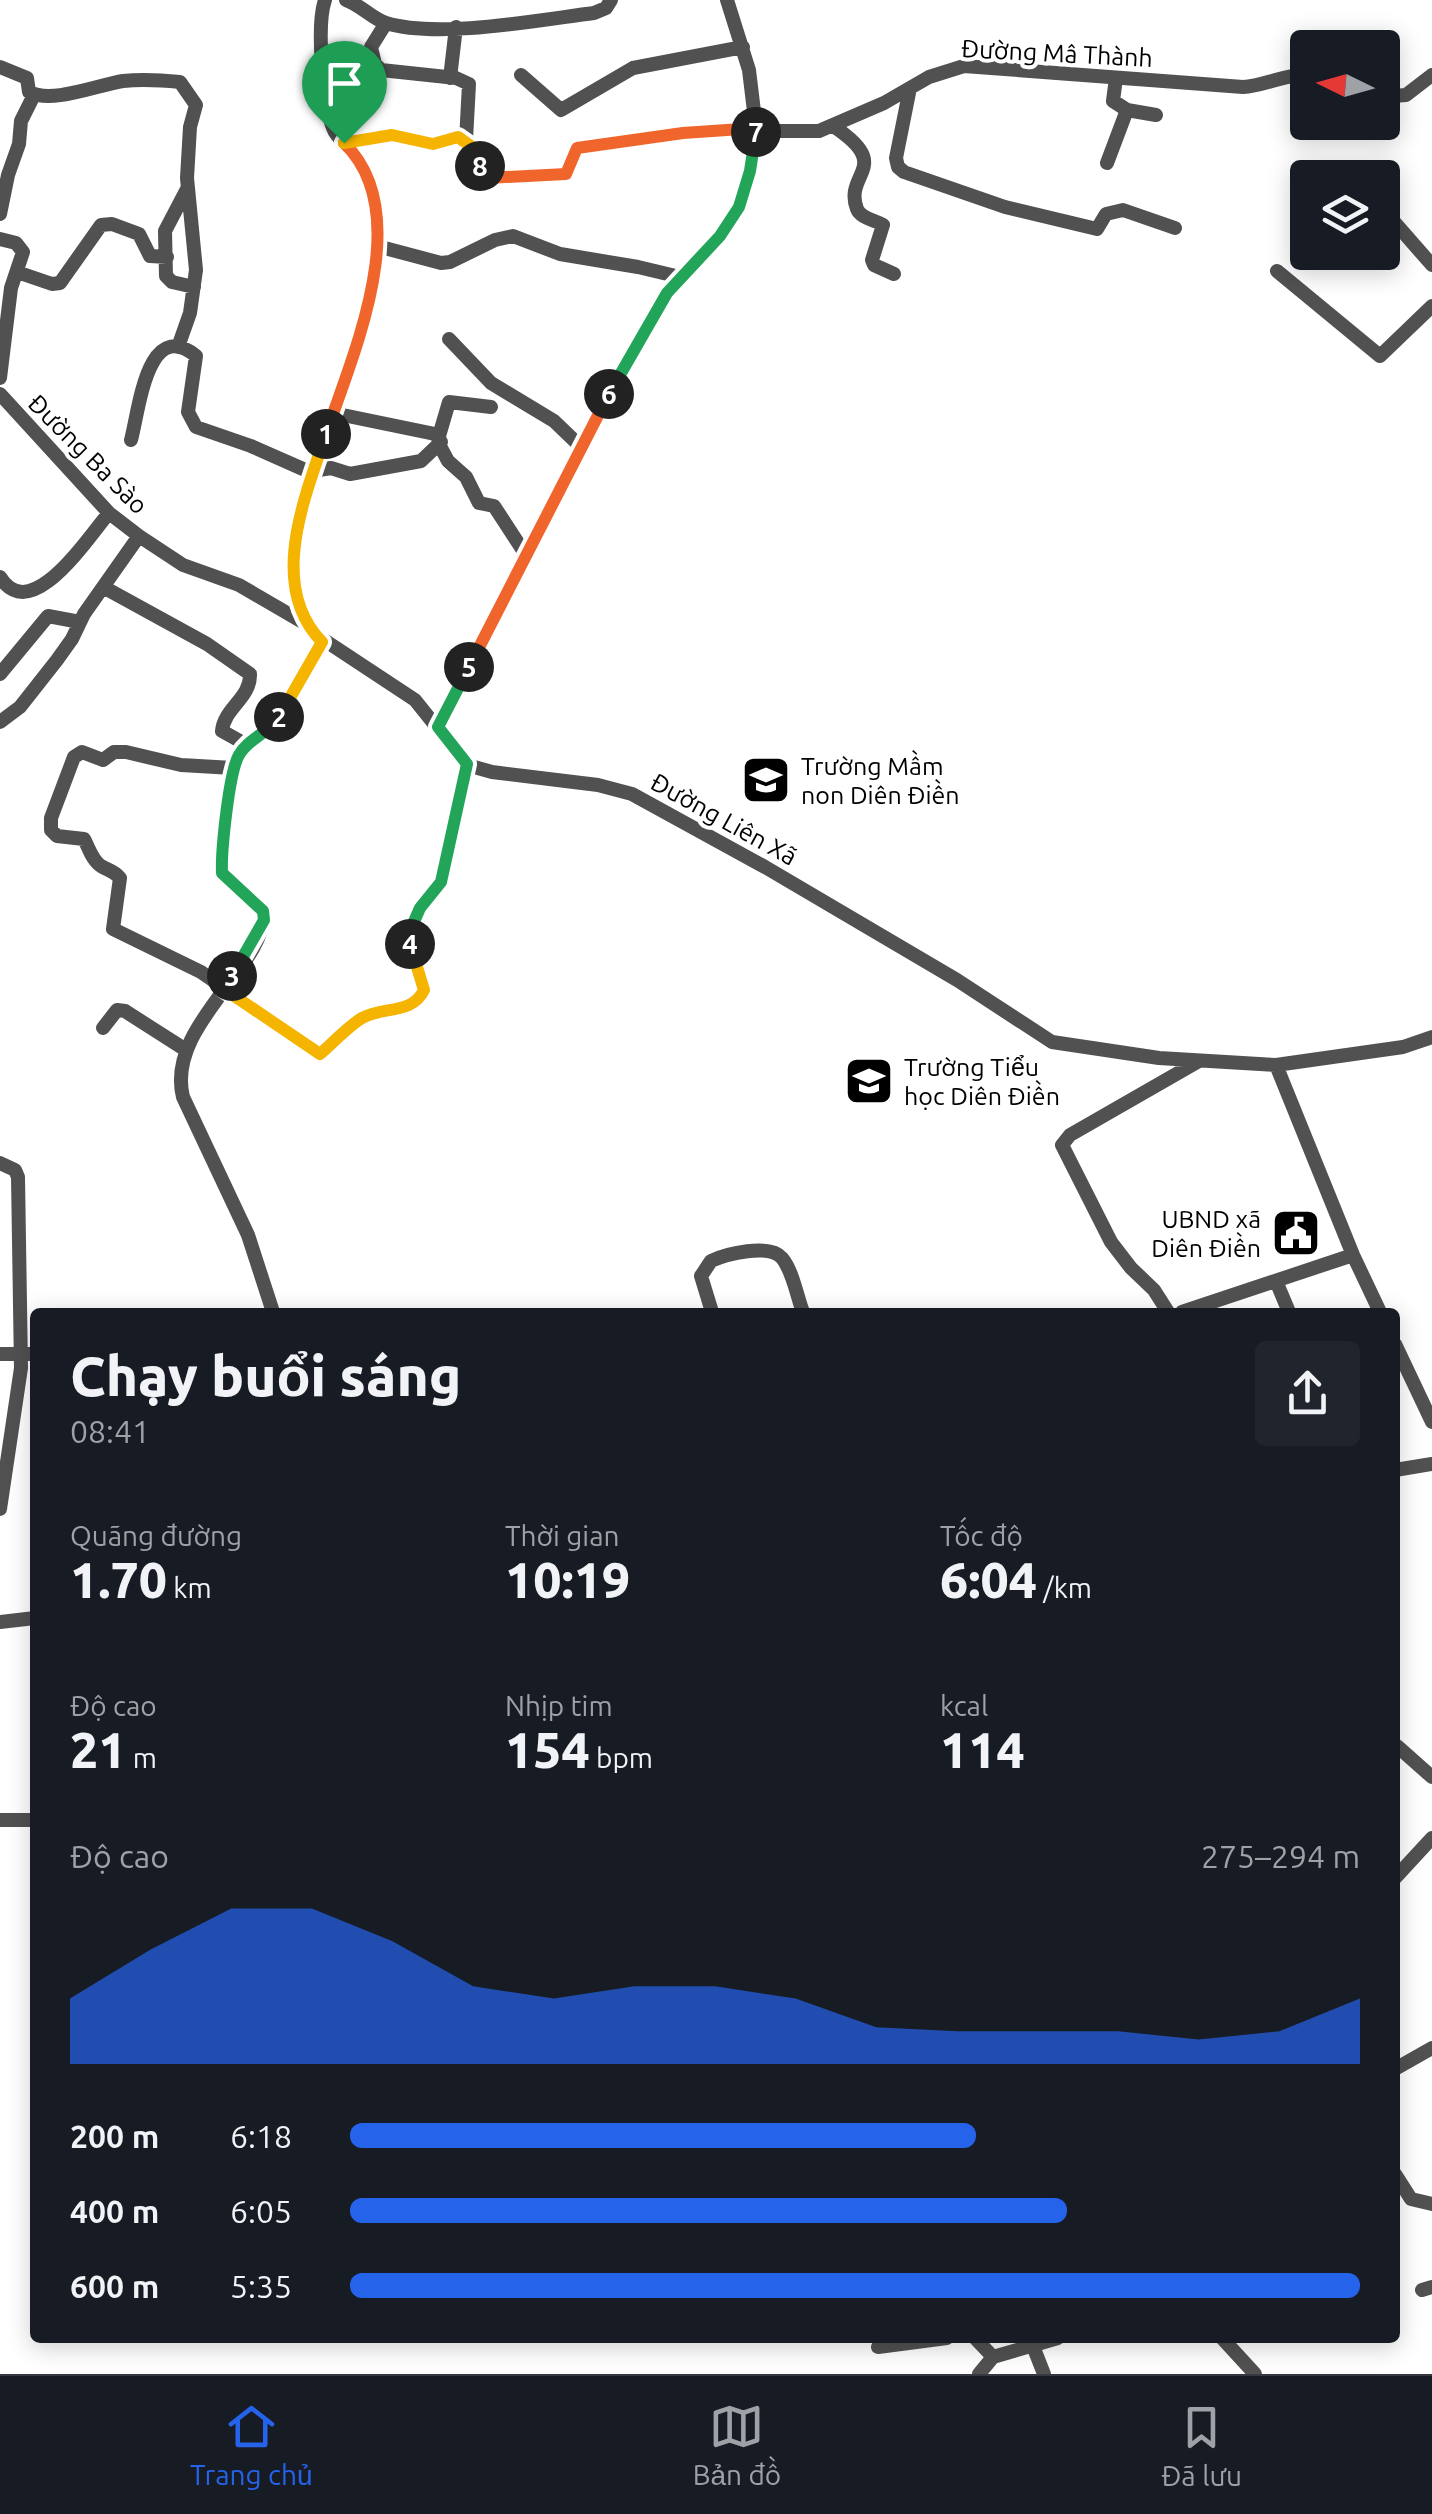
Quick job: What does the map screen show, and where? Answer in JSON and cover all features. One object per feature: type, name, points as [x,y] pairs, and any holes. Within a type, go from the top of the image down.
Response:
[{"type":"street","points":[[234,768],[180,765],[126,752],[114,752],[103,760],[82,752],[74,758],[51,818],[51,830],[58,836],[84,839],[94,859],[120,878],[113,929],[200,972],[320,1054],[364,1017],[420,999],[424,990],[412,957],[413,924],[420,908],[441,882],[467,764],[415,700],[322,642],[307,624],[294,585],[296,538],[313,472],[368,309],[377,246],[370,189],[361,165],[332,124],[322,61],[320,25],[325,0]]},
{"type":"street","points":[[346,0],[386,23],[426,28],[594,13],[606,8],[611,0]]},
{"type":"street","points":[[438,727],[580,446],[653,317],[680,277],[720,236],[739,207],[750,171],[756,128],[743,47],[728,0]]},
{"type":"street","points":[[344,143],[392,135],[426,144],[458,137],[466,140],[468,84],[450,78],[381,70],[374,64],[370,47],[386,23]]},
{"type":"street","points":[[450,78],[456,27]]},
{"type":"street","points":[[522,75],[561,110],[633,68],[743,47]]},
{"type":"street","name":"Đường Mâ Thành","points":[[466,140],[487,178],[516,178],[566,174],[577,148],[683,133],[756,128],[803,133],[833,126],[942,72],[964,66],[1243,87],[1290,77]]},
{"type":"street","points":[[0,68],[27,78],[29,92],[34,95],[63,95],[79,88],[150,79],[180,82],[196,106],[188,148],[194,287],[178,347]]},
{"type":"street","points":[[1400,96],[1432,75]]},
{"type":"street","points":[[1116,78],[1113,101],[1127,110],[1156,115]]},
{"type":"street","points":[[910,88],[896,161],[904,172],[1005,206],[1097,229],[1106,214],[1123,210],[1174,228]]},
{"type":"street","points":[[0,214],[22,120],[34,95]]},
{"type":"street","points":[[1108,163],[1127,110]]},
{"type":"street","points":[[833,126],[864,154],[857,208],[860,214],[883,225],[872,260],[874,265],[894,274]]},
{"type":"street","points":[[188,188],[165,231],[166,276],[172,282],[194,287]]},
{"type":"street","points":[[18,272],[60,283],[101,225],[133,229],[150,256],[167,257]]},
{"type":"street","points":[[1400,229],[1432,265]]},
{"type":"street","points":[[377,246],[441,263],[506,236],[521,236],[560,254],[680,277]]},
{"type":"street","points":[[0,239],[20,246],[23,252],[11,288],[0,378]]},
{"type":"street","points":[[1277,271],[1380,356],[1432,306]]},
{"type":"street","points":[[448,339],[491,383],[554,421],[580,446]]},
{"type":"street","points":[[132,440],[152,361],[162,350],[178,347],[196,356],[188,412],[196,427],[313,472],[331,468],[350,474],[422,461],[439,441],[448,402],[490,408]]},
{"type":"street","name":"Đường Ba Sào","points":[[0,394],[109,513],[139,536],[183,565],[239,585],[307,624]]},
{"type":"street","points":[[333,412],[439,441]]},
{"type":"street","points":[[439,441],[448,461],[466,476],[479,503],[498,510],[526,555]]},
{"type":"street","points":[[0,577],[11,591],[37,589],[59,573],[109,513]]},
{"type":"street","points":[[0,722],[20,707],[57,660],[139,536]]},
{"type":"street","points":[[105,588],[207,644],[250,674],[244,694],[222,722],[222,731],[247,745]]},
{"type":"street","points":[[0,674],[48,616],[80,622]]},
{"type":"street","points":[[266,1308],[248,1236],[179,1080],[186,1050],[247,955],[264,920],[263,911],[222,873],[234,768],[247,745],[270,730],[322,642]]},
{"type":"street","name":"Đường Liên Xã","points":[[467,764],[492,772],[598,785],[648,801],[957,980],[1052,1042],[1199,1061],[1276,1065],[1403,1048],[1432,1036]]},
{"type":"street","points":[[104,1028],[118,1010],[124,1010],[186,1050]]},
{"type":"street","points":[[1165,1308],[1111,1242],[1062,1144],[1070,1135],[1199,1061]]},
{"type":"street","points":[[1276,1065],[1378,1308]]},
{"type":"street","points":[[0,1163],[14,1170],[18,1177],[28,1355],[19,1384],[0,1509]]},
{"type":"street","points":[[711,1308],[701,1276],[710,1261],[770,1252],[784,1260],[801,1308]]},
{"type":"street","points":[[1194,1308],[1353,1255]]},
{"type":"street","points":[[1276,1280],[1287,1308]]},
{"type":"street","points":[[0,1354],[28,1355]]},
{"type":"street","points":[[1400,1355],[1432,1422]]},
{"type":"street","points":[[1400,1469],[1432,1464]]},
{"type":"street","points":[[0,1622],[30,1619]]},
{"type":"street","points":[[1400,1749],[1432,1777]]},
{"type":"street","points":[[0,1820],[30,1820]]},
{"type":"street","points":[[1400,1873],[1432,1838]]},
{"type":"street","points":[[1400,2066],[1431,2050]]},
{"type":"street","points":[[1400,2182],[1411,2200],[1432,2204]]},
{"type":"street","points":[[878,2347],[909,2343]]},
{"type":"street","points":[[980,2343],[993,2357]]},
{"type":"street","points":[[979,2374],[993,2357],[1042,2343]]},
{"type":"street","points":[[1227,2343],[1255,2374]]},
{"type":"street","points":[[1033,2346],[1044,2374]]},
{"type":"place","name":"Trường Mầm non Diên Điền","points":[[766,780]]},
{"type":"place","name":"Trường Tiểu học Diên Điền","points":[[869,1081]]},
{"type":"place","name":"UBND xã Diên Điền","points":[[1296,1233]]},
{"type":"route","points":[[756,128],[750,171],[739,207],[720,236],[667,293],[616,379],[438,727],[467,764],[441,882],[420,908],[413,924],[410,946],[424,990],[420,999],[364,1017],[320,1054],[224,989],[264,920],[263,911],[222,873],[221,857],[238,755],[270,730],[322,642],[307,624],[294,585],[296,538],[313,472],[368,309],[377,246],[370,189],[361,165],[344,143],[392,135],[433,144],[458,137],[472,147],[487,178],[516,178],[566,174],[577,148],[683,133],[756,128]]}]
